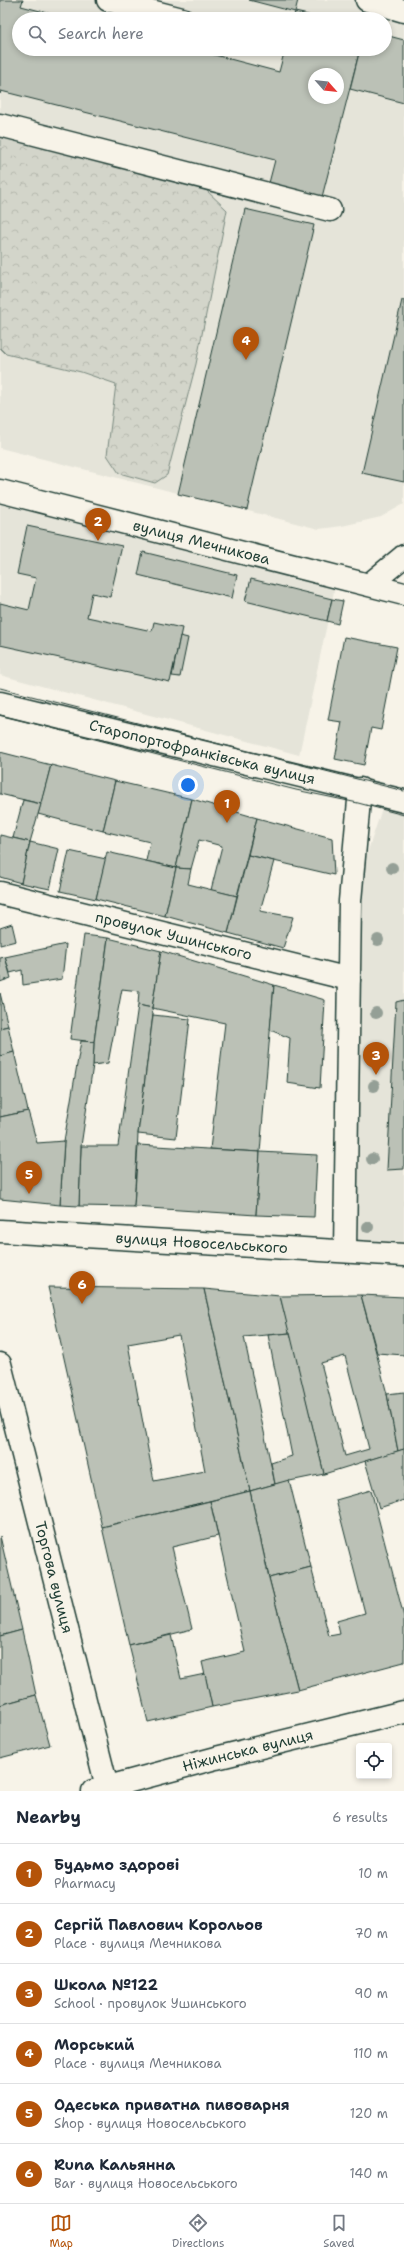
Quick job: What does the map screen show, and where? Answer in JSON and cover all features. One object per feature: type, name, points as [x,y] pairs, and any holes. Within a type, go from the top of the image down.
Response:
[{"type":"street","points":[[108,0],[155,12]]},
{"type":"street","points":[[367,0],[404,11]]},
{"type":"street","points":[[0,125],[330,210]]},
{"type":"street","name":"вулиця Мечникова","points":[[0,491],[370,584],[404,594]]},
{"type":"street","points":[[370,584],[404,556]]},
{"type":"street","name":"Старопортофранківська вулиця","points":[[0,703],[360,789],[404,801]]},
{"type":"street","points":[[345,1250],[350,901],[360,789]]},
{"type":"street","name":"провулок Ушинського","points":[[0,893],[349,979]]},
{"type":"street","name":"вулиця Новосельського","points":[[0,1231],[404,1254]]},
{"type":"street","name":"Торгова вулиця","points":[[0,1364],[102,1790]]},
{"type":"street","name":"Ніжинська вулиця","points":[[102,1790],[216,1758],[404,1712]]},
{"type":"shaded area","points":[[0,0],[404,0],[404,504],[381,517],[342,526],[319,529],[0,448]]},
{"type":"shaded area","points":[[0,492],[337,577],[299,755],[0,675]]},
{"type":"shaded area","points":[[385,800],[404,805],[404,1252],[346,1248],[351,901]]},
{"type":"green space","points":[[0,132],[142,168],[205,189],[227,210],[196,364],[167,475],[155,483],[119,473],[107,455],[116,384],[81,372],[6,354],[0,348]]},
{"type":"building","points":[[0,0],[23,0],[21,6],[44,12],[12,12],[12,56],[218,56],[279,72],[283,56],[358,56],[322,197],[269,183],[275,160],[1,91],[0,94]]},
{"type":"building","points":[[249,0],[298,0],[295,12]]},
{"type":"building","points":[[392,37],[404,40],[404,103],[350,89],[358,56],[392,56]]},
{"type":"building","points":[[245,209],[314,225],[247,510],[178,494]]},
{"type":"building","points":[[402,300],[404,300],[404,482],[362,473]]},
{"type":"building","points":[[27,526],[122,546],[110,597],[92,593],[87,617],[152,631],[154,622],[182,628],[170,682],[0,645],[0,603],[29,610],[36,578],[17,574]]},
{"type":"building","points":[[143,552],[237,575],[232,598],[138,575]]},
{"type":"building","points":[[251,579],[332,599],[327,621],[245,601]]},
{"type":"building","points":[[332,599],[343,601],[338,624],[327,621]]},
{"type":"building","points":[[180,636],[188,638],[180,677],[172,676]]},
{"type":"building","points":[[344,637],[397,647],[381,730],[371,728],[364,765],[335,759],[342,722],[328,720]]},
{"type":"building","points":[[0,752],[51,765],[41,804],[0,794]]},
{"type":"building","points":[[51,765],[115,781],[103,831],[38,814]]},
{"type":"building","points":[[115,781],[192,799],[176,868],[146,861],[150,842],[103,831]]},
{"type":"building","points":[[192,799],[257,818],[237,896],[211,890],[222,846],[199,840],[191,869],[176,868]]},
{"type":"building","points":[[23,800],[41,804],[30,842],[13,838]]},
{"type":"building","points":[[257,818],[332,838],[334,875],[248,855]]},
{"type":"building","points":[[0,835],[30,842],[21,883],[0,877]]},
{"type":"building","points":[[30,842],[59,849],[50,889],[21,883]]},
{"type":"building","points":[[69,851],[106,859],[96,899],[60,891]]},
{"type":"building","points":[[107,852],[176,868],[165,916],[96,899]]},
{"type":"building","points":[[248,855],[274,861],[260,911],[293,917],[283,948],[228,933]]},
{"type":"building","points":[[176,868],[191,869],[188,884],[237,896],[228,933],[165,916]]},
{"type":"building","points":[[12,924],[16,941],[0,945],[0,928]]},
{"type":"building","points":[[84,935],[108,938],[94,1042],[70,1039]]},
{"type":"building","points":[[108,938],[161,951],[152,1008],[138,1005],[139,991],[122,989],[108,1063],[93,1065],[94,1042]]},
{"type":"building","points":[[66,944],[62,979],[23,985],[22,970],[10,973],[5,957]]},
{"type":"building","points":[[161,951],[274,985],[260,1152],[210,1149],[225,1023],[152,1008]]},
{"type":"building","points":[[5,957],[11,978],[0,982],[0,958]]},
{"type":"building","points":[[274,985],[325,1000],[320,1088],[287,1083],[290,1038],[270,1030]]},
{"type":"building","points":[[0,993],[8,1026],[0,1028]]},
{"type":"building","points":[[404,1000],[404,1169],[387,1170],[396,1002]]},
{"type":"building","points":[[138,1005],[152,1008],[153,1015],[138,1134],[134,1207],[79,1206],[81,1146],[118,1146]]},
{"type":"building","points":[[153,1015],[190,1019],[176,1138],[138,1134]]},
{"type":"building","points":[[8,1026],[14,1052],[0,1056],[0,1028]]},
{"type":"building","points":[[81,1041],[94,1042],[93,1065],[81,1146],[79,1206],[60,1205],[64,1141]]},
{"type":"building","points":[[14,1052],[28,1111],[0,1117],[0,1056]]},
{"type":"building","points":[[28,1111],[37,1143],[64,1141],[60,1205],[0,1199],[0,1117]]},
{"type":"building","points":[[138,1145],[260,1152],[256,1215],[134,1207]]},
{"type":"building","points":[[260,1152],[317,1155],[314,1217],[256,1215]]},
{"type":"building","points":[[48,1287],[204,1289],[250,1491],[102,1527]],"holes":[[[179,1335],[205,1471],[154,1481],[128,1344]]]},
{"type":"building","points":[[204,1289],[280,1296],[290,1333],[244,1337],[275,1484],[250,1491]]},
{"type":"building","points":[[361,1295],[387,1394],[398,1451],[324,1474],[280,1296]],"holes":[[[345,1356],[369,1449],[345,1456],[321,1363]]]},
{"type":"building","points":[[361,1295],[404,1297],[404,1355],[377,1353]]},
{"type":"building","points":[[290,1333],[324,1474],[275,1484],[271,1463],[292,1456],[268,1335]]},
{"type":"building","points":[[404,1392],[404,1449],[398,1451],[387,1394]]},
{"type":"building","points":[[404,1449],[404,1500],[379,1508],[365,1461]]},
{"type":"building","points":[[289,1480],[311,1567],[269,1578],[250,1491]]},
{"type":"building","points":[[371,1490],[404,1617],[404,1662],[298,1690],[269,1578],[311,1567],[329,1636],[340,1634],[337,1621],[365,1613],[336,1500]]},
{"type":"building","points":[[250,1491],[269,1578],[298,1690],[212,1707],[202,1662],[245,1652],[210,1501]]},
{"type":"building","points":[[210,1501],[218,1536],[172,1547],[192,1629],[129,1645],[102,1527]]},
{"type":"building","points":[[0,1536],[22,1630],[0,1636]]},
{"type":"building","points":[[22,1630],[36,1695],[0,1705],[0,1636]]},
{"type":"building","points":[[171,1635],[181,1679],[205,1674],[212,1707],[148,1722],[129,1645]]},
{"type":"building","points":[[36,1695],[50,1745],[0,1758],[0,1705]]},
{"type":"tram line","points":[[0,688],[404,791]]},
{"type":"tram line","points":[[0,715],[296,790],[358,803],[404,815]]},
{"type":"place","name":"Морський","points":[[246,360]]},
{"type":"place","name":"Сергій Павлович Корольов","points":[[98,541]]},
{"type":"place","name":"Будьмо здорові","points":[[227,823]]},
{"type":"place","name":"Школа №122","points":[[376,1075]]},
{"type":"place","name":"Одеська приватна пивоварня","points":[[29,1194]]},
{"type":"place","name":"Runa Кальянна","points":[[82,1304]]}]
